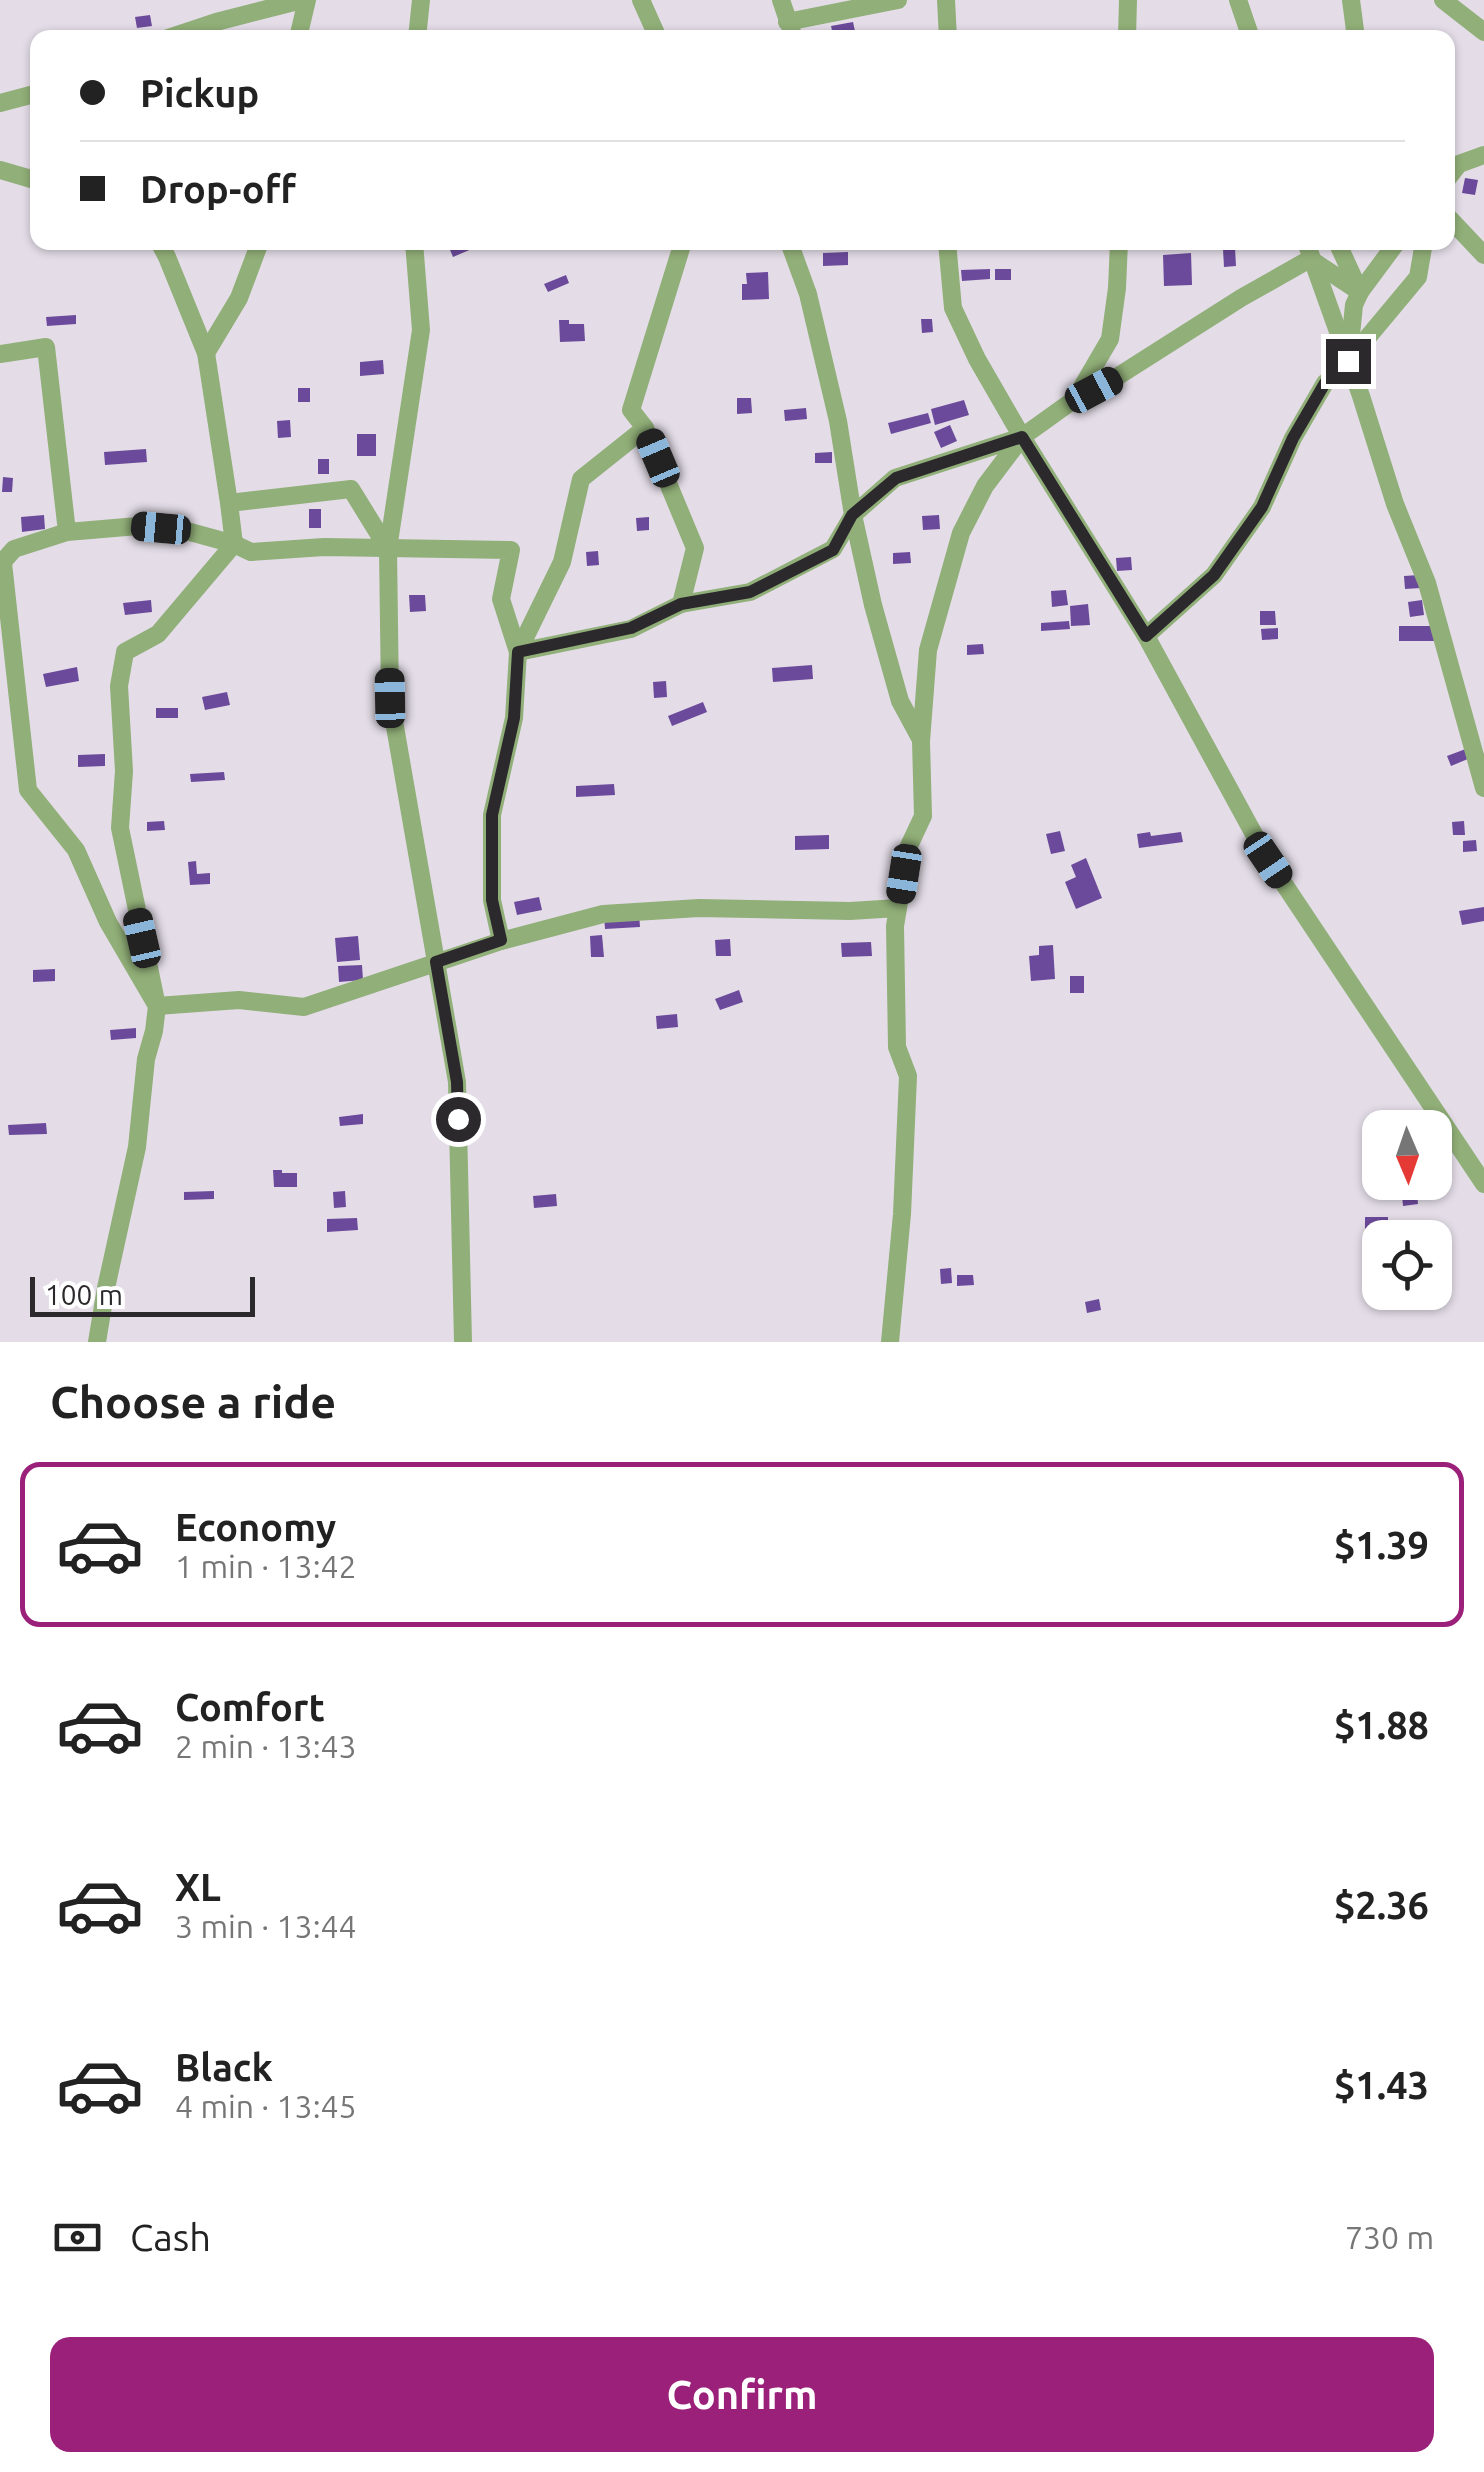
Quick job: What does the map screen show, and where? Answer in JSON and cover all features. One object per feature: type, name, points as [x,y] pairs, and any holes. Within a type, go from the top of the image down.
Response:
[{"type":"street","points":[[192,30],[304,0],[299,30]]},
{"type":"street","points":[[418,30],[421,0]]},
{"type":"street","points":[[641,0],[654,30]]},
{"type":"street","points":[[781,0],[790,30],[898,0]]},
{"type":"street","points":[[946,0],[948,30]]},
{"type":"street","points":[[1127,30],[1128,0]]},
{"type":"street","points":[[1238,0],[1248,30]]},
{"type":"street","points":[[1351,0],[1355,30]]},
{"type":"street","points":[[1443,0],[1484,32]]},
{"type":"street","points":[[0,103],[30,95]]},
{"type":"street","points":[[1455,169],[1484,155]]},
{"type":"street","points":[[0,170],[30,179]]},
{"type":"street","points":[[1455,224],[1484,255]]},
{"type":"street","points":[[97,1342],[137,1146],[146,1058],[157,1006],[120,828],[124,771],[118,686],[125,652],[158,634],[234,544],[206,353],[163,250]]},
{"type":"street","points":[[206,353],[239,298],[257,250]]},
{"type":"street","points":[[415,250],[422,330],[388,550],[390,698],[457,1082],[463,1342]]},
{"type":"street","points":[[680,250],[630,410],[645,428],[696,548],[681,604]]},
{"type":"street","points":[[792,250],[808,294],[838,422],[852,515],[873,605],[900,701],[921,740]]},
{"type":"street","points":[[949,250],[953,308],[977,359],[1146,636],[1268,860],[1484,1184]]},
{"type":"street","points":[[1075,400],[1110,339],[1119,250]]},
{"type":"street","points":[[1341,250],[1360,292]]},
{"type":"street","points":[[1348,361],[1354,305],[1391,250]]},
{"type":"street","points":[[1146,636],[1214,575],[1262,507],[1293,438],[1325,383],[1418,277],[1423,250]]},
{"type":"street","points":[[518,652],[631,628],[681,604],[750,592],[767,584],[833,550],[852,515],[896,478],[1022,437],[1308,251]]},
{"type":"street","points":[[1308,251],[1360,292]]},
{"type":"street","points":[[1308,251],[1395,504],[1427,583],[1484,788]]},
{"type":"street","points":[[0,354],[46,348],[67,532]]},
{"type":"street","points":[[518,652],[562,562],[581,479],[645,428]]},
{"type":"street","points":[[890,1342],[902,1214],[908,1076],[896,1047],[895,926],[908,848],[924,816],[921,740],[928,650],[961,533],[985,486],[1022,437]]},
{"type":"street","points":[[229,503],[351,488],[388,550]]},
{"type":"street","points":[[157,1006],[108,922],[76,850],[28,790],[2,564],[14,548],[67,532],[138,526],[183,530],[251,552],[324,548],[510,550],[501,599],[518,652],[514,718],[492,815],[492,900],[501,940]]},
{"type":"street","points":[[157,1006],[238,1000],[304,1007],[501,940],[603,914],[699,908],[898,908]]},
{"type":"building","points":[[150,15],[152,26],[137,28],[135,17]]},
{"type":"building","points":[[853,22],[855,30],[832,30],[831,26]]},
{"type":"building","points":[[1465,178],[1478,180],[1475,195],[1462,193]]},
{"type":"building","points":[[450,250],[469,250],[453,257]]},
{"type":"building","points":[[1223,250],[1235,250],[1236,266],[1224,267]]},
{"type":"building","points":[[848,252],[848,265],[823,266],[823,253]]},
{"type":"building","points":[[1191,253],[1192,285],[1164,286],[1163,255]]},
{"type":"building","points":[[990,269],[990,279],[962,281],[961,270]]},
{"type":"building","points":[[995,269],[1011,269],[1011,280],[995,280]]},
{"type":"building","points":[[768,272],[769,299],[742,300],[746,273]]},
{"type":"building","points":[[566,275],[569,283],[548,292],[544,284]]},
{"type":"building","points":[[76,315],[76,324],[47,326],[46,317]]},
{"type":"building","points":[[921,319],[932,319],[933,332],[922,333]]},
{"type":"building","points":[[559,320],[584,324],[585,341],[560,342]]},
{"type":"building","points":[[383,360],[384,374],[360,376],[360,362]]},
{"type":"building","points":[[298,388],[310,388],[310,402],[298,402]]},
{"type":"building","points":[[737,398],[751,398],[752,413],[737,414]]},
{"type":"building","points":[[964,400],[969,415],[935,425],[931,409]]},
{"type":"building","points":[[806,408],[807,419],[785,421],[784,410]]},
{"type":"building","points":[[928,413],[931,423],[891,434],[888,423]]},
{"type":"building","points":[[290,420],[291,437],[278,438],[277,421]]},
{"type":"building","points":[[950,425],[957,441],[941,448],[934,432]]},
{"type":"building","points":[[357,434],[376,434],[376,456],[357,456]]},
{"type":"building","points":[[146,449],[147,462],[105,465],[104,452]]},
{"type":"building","points":[[832,452],[832,463],[815,463],[815,453]]},
{"type":"building","points":[[318,459],[329,459],[329,474],[318,474]]},
{"type":"building","points":[[3,477],[13,478],[12,492],[2,492]]},
{"type":"building","points":[[309,509],[321,509],[321,528],[309,528]]},
{"type":"building","points":[[44,515],[45,529],[22,532],[21,517]]},
{"type":"building","points":[[939,515],[940,529],[923,530],[922,516]]},
{"type":"building","points":[[649,517],[649,530],[637,531],[636,518]]},
{"type":"building","points":[[598,551],[599,565],[587,566],[586,552]]},
{"type":"building","points":[[910,552],[911,563],[893,564],[893,553]]},
{"type":"building","points":[[1131,557],[1132,570],[1117,571],[1116,558]]},
{"type":"building","points":[[1419,575],[1421,588],[1405,589],[1404,576]]},
{"type":"building","points":[[1066,590],[1068,605],[1052,607],[1051,591]]},
{"type":"building","points":[[409,595],[425,595],[426,611],[410,612]]},
{"type":"building","points":[[151,600],[152,612],[125,615],[123,603]]},
{"type":"building","points":[[1422,600],[1424,615],[1410,617],[1408,602]]},
{"type":"building","points":[[1088,604],[1090,625],[1071,626],[1070,606]]},
{"type":"building","points":[[1260,611],[1275,611],[1276,625],[1260,625]]},
{"type":"building","points":[[1069,621],[1070,629],[1041,631],[1041,623]]},
{"type":"building","points":[[1399,626],[1434,626],[1434,641],[1399,641]]},
{"type":"building","points":[[1278,628],[1278,639],[1262,640],[1261,629]]},
{"type":"building","points":[[983,644],[984,654],[967,655],[967,645]]},
{"type":"building","points":[[812,665],[813,679],[773,682],[772,668]]},
{"type":"building","points":[[77,667],[79,681],[46,687],[43,674]]},
{"type":"building","points":[[666,681],[667,697],[654,698],[653,682]]},
{"type":"building","points":[[227,692],[230,705],[205,710],[202,697]]},
{"type":"building","points":[[703,702],[707,712],[672,726],[668,716]]},
{"type":"building","points":[[156,708],[178,708],[178,718],[156,718]]},
{"type":"building","points":[[1471,747],[1475,756],[1451,766],[1447,756]]},
{"type":"building","points":[[105,754],[105,766],[78,767],[78,755]]},
{"type":"building","points":[[224,772],[225,780],[191,782],[190,774]]},
{"type":"building","points":[[614,784],[615,795],[576,797],[576,786]]},
{"type":"building","points":[[164,821],[165,830],[147,831],[147,822]]},
{"type":"building","points":[[1464,821],[1465,835],[1453,835],[1452,822]]},
{"type":"building","points":[[1060,831],[1065,851],[1051,854],[1046,834]]},
{"type":"building","points":[[1150,832],[1151,836],[1181,832],[1183,842],[1139,848],[1137,834]]},
{"type":"building","points":[[829,835],[829,849],[795,850],[795,836]]},
{"type":"building","points":[[1476,840],[1477,851],[1463,852],[1463,841]]},
{"type":"building","points":[[1086,858],[1102,898],[1076,909],[1065,882],[1076,877],[1071,865]]},
{"type":"building","points":[[196,861],[197,874],[210,873],[210,884],[190,885],[188,862]]},
{"type":"building","points":[[539,897],[542,910],[517,915],[514,902]]},
{"type":"building","points":[[1484,907],[1484,921],[1462,925],[1459,911]]},
{"type":"building","points":[[639,913],[640,927],[605,929],[604,915]]},
{"type":"building","points":[[602,935],[604,957],[591,957],[590,936]]},
{"type":"building","points":[[358,936],[360,960],[337,962],[335,938]]},
{"type":"building","points":[[730,939],[731,956],[716,956],[715,940]]},
{"type":"building","points":[[871,942],[872,956],[842,957],[841,943]]},
{"type":"building","points":[[1053,945],[1055,979],[1031,981],[1029,956],[1039,955],[1039,946]]},
{"type":"building","points":[[362,965],[363,980],[339,982],[338,966]]},
{"type":"building","points":[[55,969],[55,981],[33,982],[33,970]]},
{"type":"building","points":[[1070,976],[1084,976],[1084,993],[1070,993]]},
{"type":"building","points":[[739,990],[743,1002],[720,1010],[715,999]]},
{"type":"building","points":[[677,1014],[678,1027],[657,1029],[656,1016]]},
{"type":"building","points":[[136,1028],[136,1038],[111,1040],[110,1030]]},
{"type":"building","points":[[363,1114],[363,1124],[340,1126],[339,1117]]},
{"type":"building","points":[[46,1123],[47,1134],[9,1135],[8,1125]]},
{"type":"building","points":[[273,1170],[297,1173],[297,1187],[274,1187]]},
{"type":"building","points":[[214,1191],[214,1199],[184,1200],[184,1192]]},
{"type":"building","points":[[345,1191],[346,1207],[334,1208],[333,1192]]},
{"type":"building","points":[[556,1194],[557,1206],[534,1208],[533,1196]]},
{"type":"building","points":[[1402,1200],[1418,1200],[1418,1204],[1403,1206]]},
{"type":"building","points":[[1365,1217],[1388,1217],[1388,1220]]},
{"type":"building","points":[[357,1218],[358,1230],[327,1232],[327,1219]]},
{"type":"building","points":[[951,1268],[952,1283],[941,1284],[940,1269]]},
{"type":"building","points":[[957,1275],[973,1275],[974,1285],[957,1286]]},
{"type":"building","points":[[1099,1299],[1101,1310],[1087,1313],[1085,1302]]},
{"type":"route","points":[[458,1119],[457,1082],[436,962],[501,940],[492,900],[492,815],[514,718],[518,652],[631,628],[681,604],[750,592],[833,550],[852,515],[896,478],[1022,437],[1146,636],[1214,575],[1262,507],[1293,438],[1325,383],[1348,361]]}]
